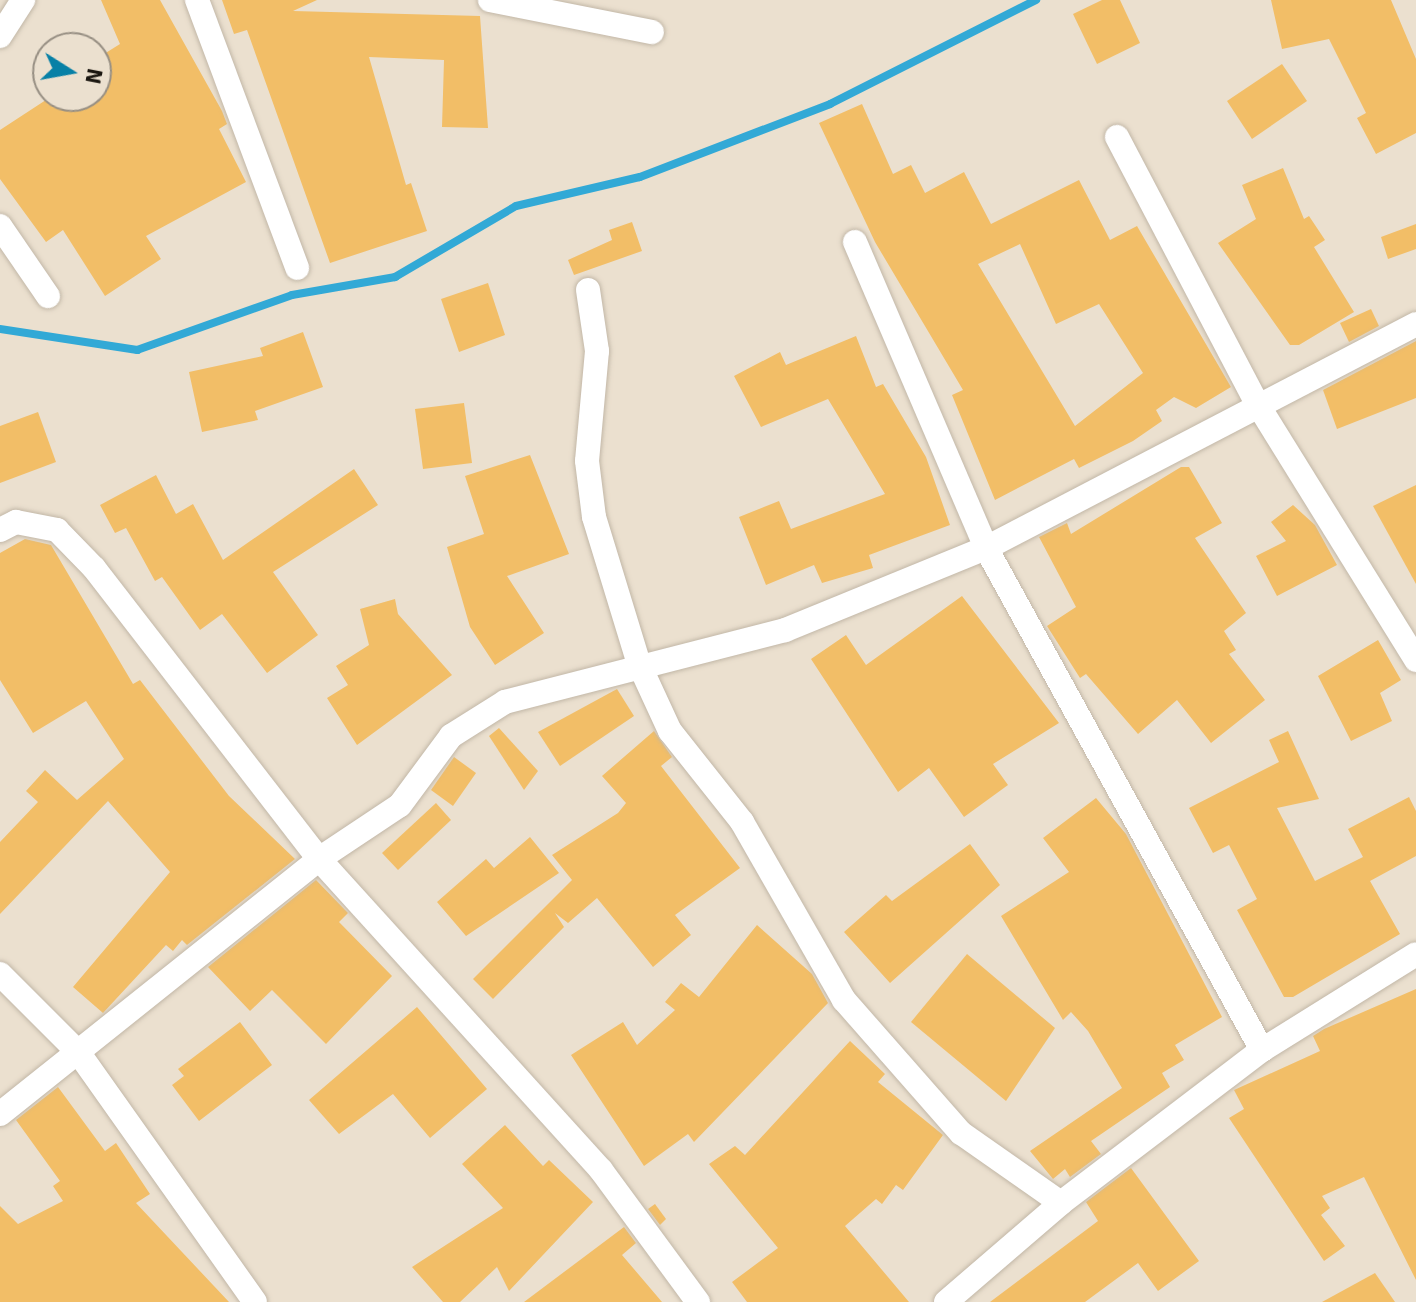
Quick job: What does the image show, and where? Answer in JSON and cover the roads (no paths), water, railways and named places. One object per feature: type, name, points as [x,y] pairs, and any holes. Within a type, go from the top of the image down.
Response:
[{"type":"street","points":[[0,36],[23,0]]},
{"type":"street","points":[[197,0],[297,268]]},
{"type":"street","points":[[490,0],[533,6],[652,32]]},
{"type":"street","points":[[1117,137],[1258,405],[1416,660]]},
{"type":"street","points":[[0,226],[48,296]]},
{"type":"street","points":[[855,242],[986,548],[1262,1050]]},
{"type":"street","points":[[588,290],[597,351],[587,461],[594,517],[639,664],[670,731],[742,822],[844,1000],[961,1133],[1061,1203]]},
{"type":"street","points":[[0,1114],[319,859],[400,805],[451,736],[505,702],[639,664],[785,630],[986,548],[1416,324]]},
{"type":"street","points":[[0,530],[16,522],[57,530],[94,568],[319,859],[601,1170],[698,1302]]},
{"type":"street","points":[[946,1302],[1061,1203],[1262,1050],[1416,954]]},
{"type":"street","points":[[0,974],[78,1052],[255,1302]]},
{"type":"waterway","points":[[0,329],[137,350],[292,295],[395,277],[516,206],[640,177],[830,104],[1036,0]]}]
